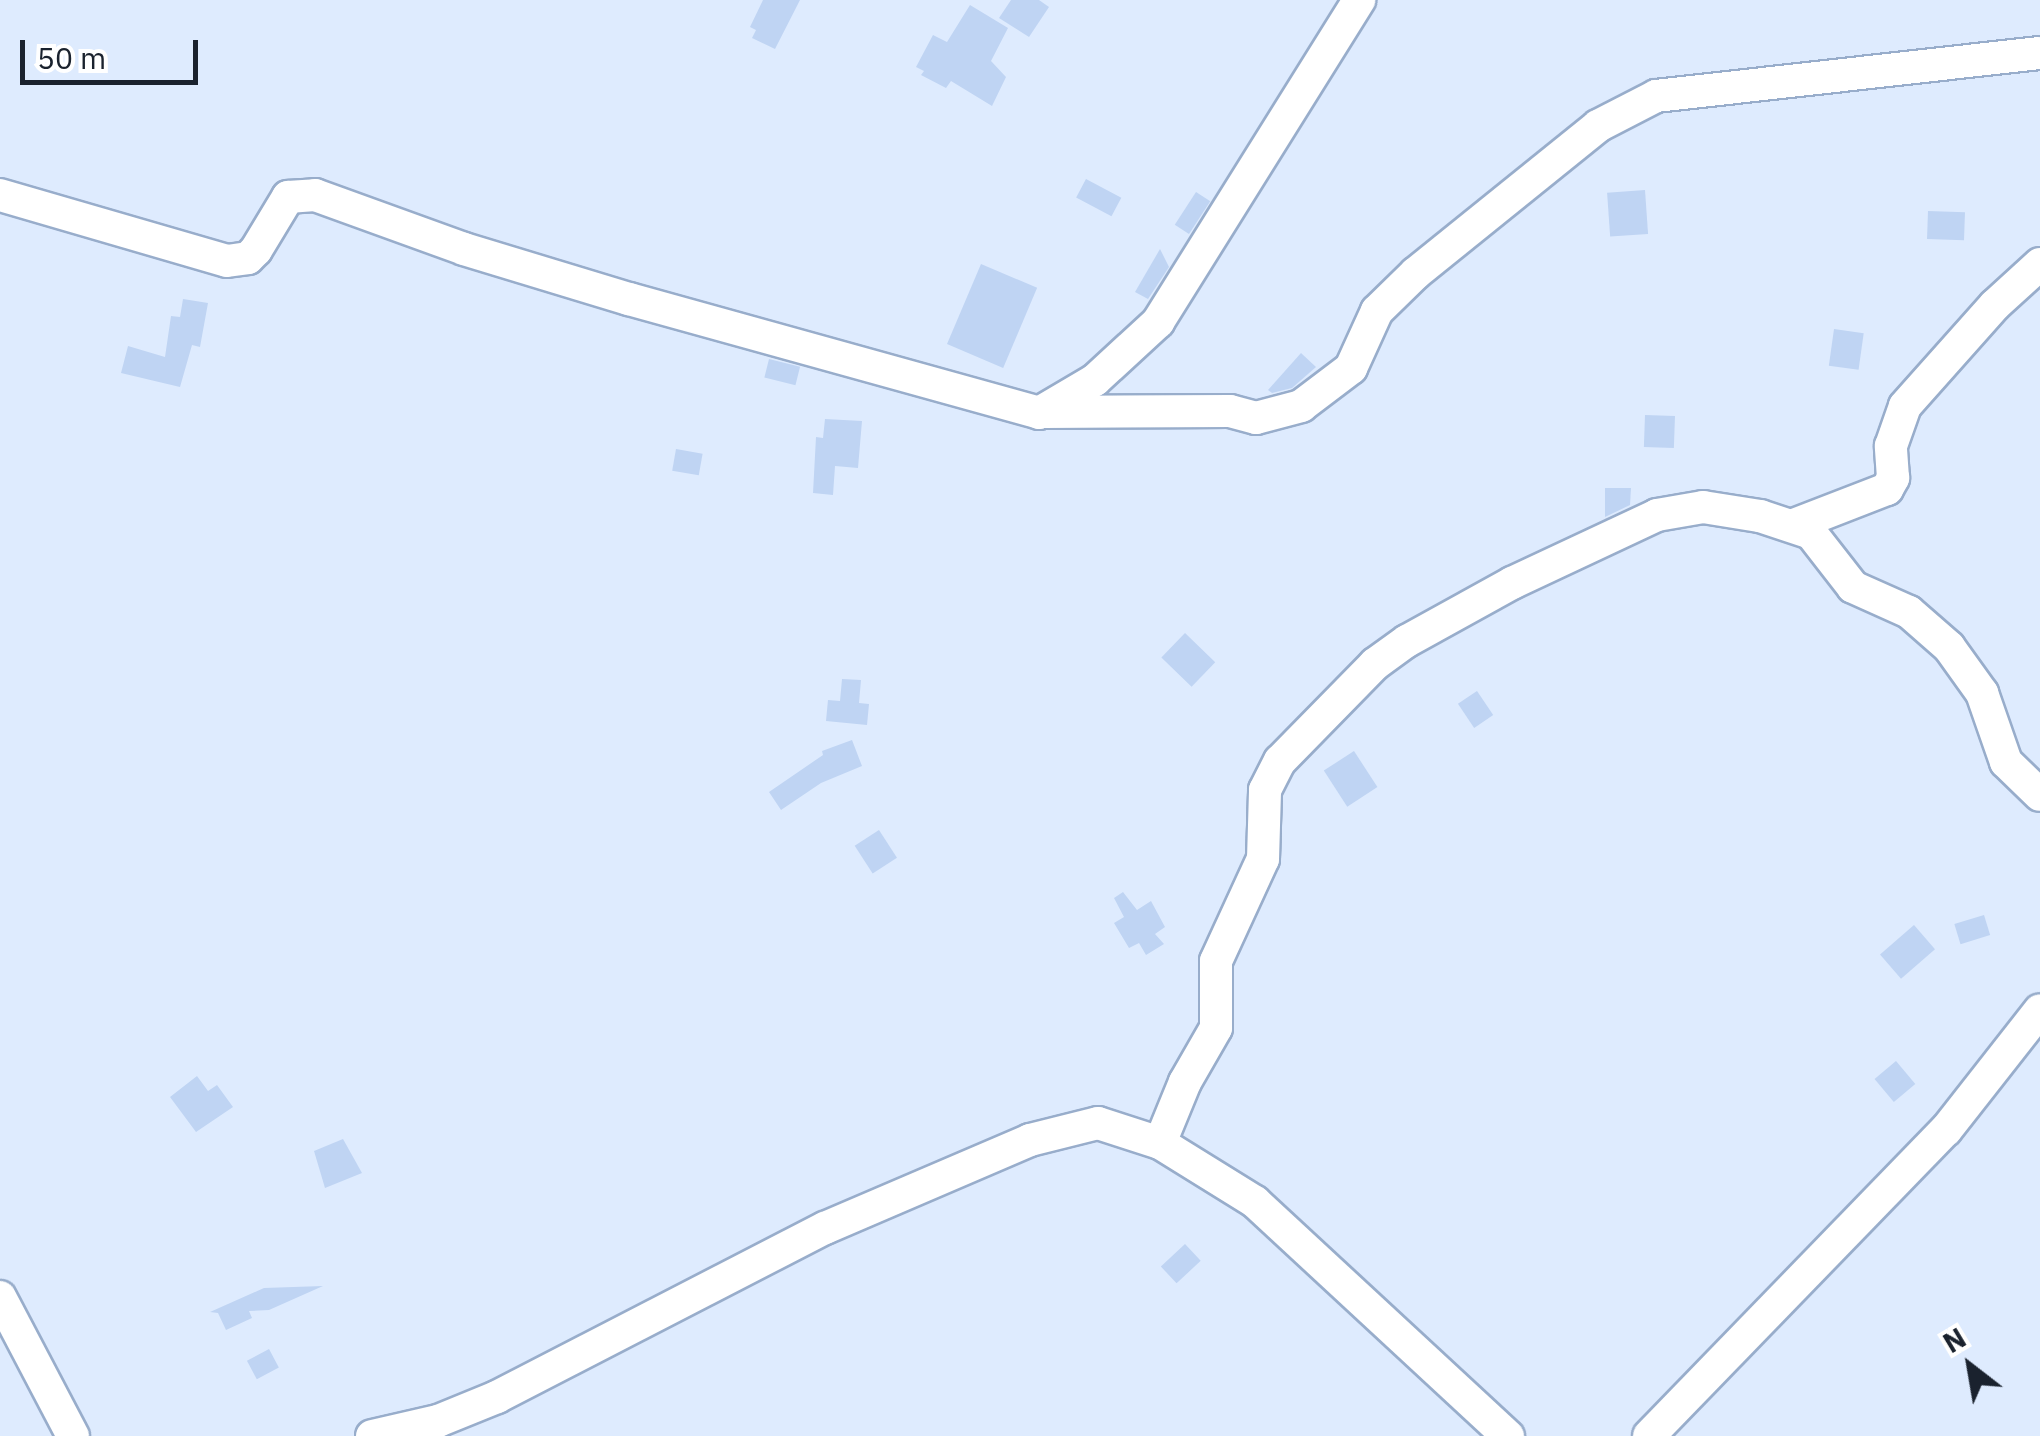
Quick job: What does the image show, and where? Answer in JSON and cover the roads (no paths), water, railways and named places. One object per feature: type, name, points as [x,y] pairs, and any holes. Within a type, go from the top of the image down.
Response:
[{"type":"street","points":[[1040,412],[1095,380],[1158,322],[1359,0]]},
{"type":"street","points":[[0,195],[228,261],[248,258],[256,250],[288,198],[315,195],[464,248],[629,299],[1040,412],[1230,411],[1256,418],[1300,406],[1352,368],[1377,311],[1416,274],[1598,126],[1656,96],[2040,53]]},
{"type":"street","points":[[1794,525],[1887,489],[1892,478],[1891,446],[1904,406],[1995,305],[2040,264]]},
{"type":"street","points":[[1160,1143],[1186,1082],[1216,1028],[1216,962],[1262,860],[1268,777],[1358,682],[1407,641],[1656,515],[1703,507],[1794,525],[1811,533],[1853,587],[1910,612],[1949,647],[1982,692],[2006,762],[2040,794]]},
{"type":"street","points":[[1649,1436],[1946,1130],[2040,1010]]},
{"type":"street","points":[[372,1436],[438,1420],[497,1397],[825,1228],[1030,1140],[1098,1123],[1160,1143],[1255,1202],[1508,1436]]},
{"type":"street","points":[[0,1297],[73,1436]]}]
